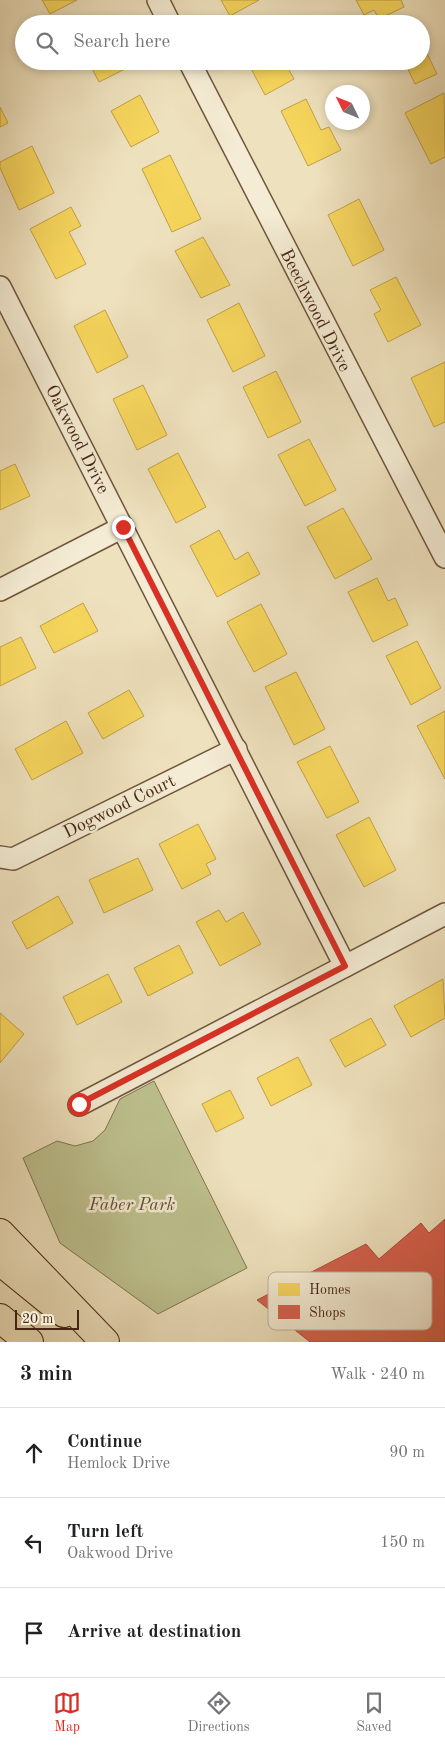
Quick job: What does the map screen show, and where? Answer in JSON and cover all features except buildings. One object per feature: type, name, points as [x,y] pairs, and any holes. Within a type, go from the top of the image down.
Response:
[{"type":"highway","points":[[0,1232],[105,1342]]},
{"type":"highway","points":[[0,1261],[101,1342]]},
{"type":"highway","points":[[0,1318],[30,1342]]},
{"type":"street","points":[[158,0],[166,15]]},
{"type":"street","name":"Beechwood Drive","points":[[194,70],[445,557]]},
{"type":"street","name":"Oakwood Drive","points":[[0,287],[236,748],[345,966]]},
{"type":"street","points":[[0,590],[123,527]]},
{"type":"street","name":"Dogwood Court","points":[[0,857],[12,858],[236,748]]},
{"type":"street","points":[[79,1104],[445,914]]},
{"type":"green space","name":"Faber Park","points":[[154,1081],[247,1268],[158,1314],[60,1243],[23,1158],[57,1141],[75,1146],[93,1141],[105,1130],[120,1099]]},
{"type":"route","points":[[79,1104],[345,966],[123,527]]}]
